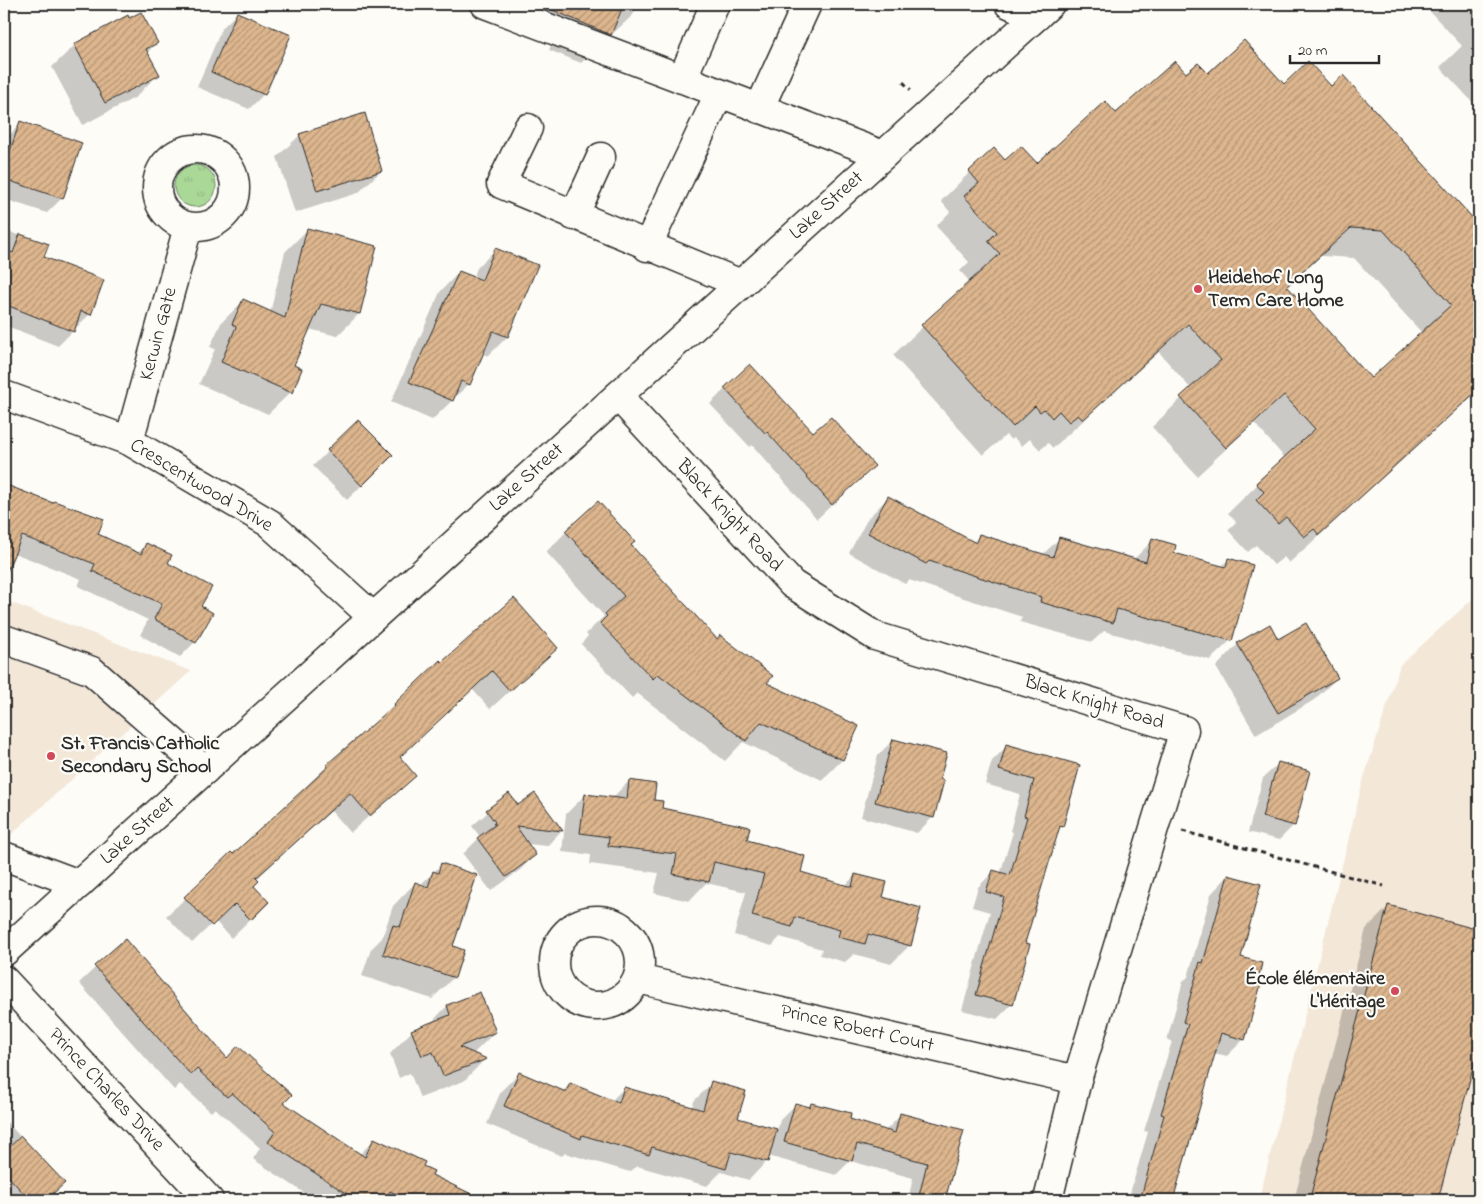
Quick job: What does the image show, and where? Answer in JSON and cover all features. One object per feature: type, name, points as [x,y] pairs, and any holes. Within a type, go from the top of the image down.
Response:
[{"type":"street","points":[[489,4],[719,94],[883,155]]},
{"type":"street","points":[[682,79],[715,4]]},
{"type":"street","points":[[759,109],[807,4]]},
{"type":"street","points":[[1008,4],[1044,10]]},
{"type":"street","name":"Lake Street","points":[[4,952],[1044,10]]},
{"type":"street","points":[[647,247],[719,94]]},
{"type":"street","points":[[528,128],[501,184],[647,247],[741,284]]},
{"type":"street","points":[[574,216],[600,157]]},
{"type":"street","name":"Kerwin Gate","points":[[129,441],[188,227]]},
{"type":"street","name":"Crescentwood Drive","points":[[4,395],[129,441],[269,523],[373,618]]},
{"type":"street","name":"Black Knight Road","points":[[618,396],[792,584],[874,636],[1184,730],[1077,1080],[1048,1200]]},
{"type":"street","points":[[4,639],[92,671],[205,770]]},
{"type":"street","points":[[4,856],[78,884]]},
{"type":"street","name":"Prince Robert Court","points":[[638,979],[1077,1080]]},
{"type":"street","name":"Prince Charles Drive","points":[[4,980],[209,1200]]},
{"type":"path","points":[[1155,823],[1384,886]]},
{"type":"shaded area","name":"École élémentaire L'Héritage","points":[[1479,593],[1479,1200],[1259,1200],[1363,781],[1400,665]]},
{"type":"shaded area","name":"St. Francis Catholic Secondary School","points":[[4,600],[191,671],[4,841]]},
{"type":"green space","points":[[199,165],[207,168],[213,174],[216,186],[213,198],[207,204],[191,207],[183,204],[177,198],[174,182],[177,174],[183,168]]},
{"type":"building","points":[[538,4],[624,4],[611,35]]},
{"type":"building","points":[[141,12],[158,43],[146,49],[160,75],[105,103],[74,44],[128,15],[129,18]]},
{"type":"building","points":[[237,12],[291,35],[265,95],[211,72]]},
{"type":"building","name":"Heidehof Long Term Care Home","points":[[1244,40],[1284,84],[1308,61],[1331,86],[1343,75],[1479,225],[1479,389],[1319,535],[1314,529],[1304,537],[1286,517],[1278,524],[1256,500],[1264,492],[1256,483],[1315,429],[1284,395],[1226,448],[1180,397],[1221,360],[1188,324],[1083,420],[1078,415],[1069,422],[1059,411],[1052,418],[1044,409],[1040,412],[1035,406],[1013,427],[921,325],[1000,254],[988,241],[997,232],[964,196],[979,183],[969,171],[994,148],[1005,160],[1021,146],[1037,163],[1105,101],[1116,113],[1175,61],[1186,73],[1198,63],[1208,73]],"holes":[[[1351,228],[1383,230],[1451,305],[1371,378],[1287,286]]]},
{"type":"building","points":[[365,113],[382,171],[317,191],[299,134]]},
{"type":"building","points":[[20,121],[82,143],[63,199],[4,179],[4,169]]},
{"type":"building","points":[[307,228],[377,246],[360,314],[321,304],[294,365],[302,369],[292,393],[221,362],[236,327],[232,324],[243,299],[285,318]]},
{"type":"building","points":[[20,234],[49,244],[44,257],[104,280],[91,315],[81,311],[74,332],[4,304],[4,250],[13,253]]},
{"type":"building","points":[[495,248],[538,265],[508,337],[493,331],[470,385],[461,381],[453,401],[409,382],[459,271],[482,280]]},
{"type":"building","points":[[750,364],[813,432],[831,417],[875,466],[832,505],[767,432],[765,433],[724,388]]},
{"type":"building","points":[[358,420],[393,455],[362,486],[327,450]]},
{"type":"building","points":[[4,484],[53,503],[54,501],[104,519],[98,534],[141,554],[146,543],[172,555],[168,563],[212,587],[201,606],[213,613],[196,643],[154,619],[162,604],[92,571],[95,564],[22,536],[4,578]]},
{"type":"building","points":[[888,496],[976,543],[979,534],[1053,557],[1059,537],[1146,562],[1152,538],[1176,545],[1174,553],[1226,567],[1228,558],[1253,565],[1232,641],[1117,609],[1113,623],[1040,602],[1041,597],[929,561],[926,564],[868,533]]},
{"type":"building","points":[[598,501],[635,542],[631,545],[717,639],[720,635],[773,676],[767,683],[859,726],[843,760],[761,722],[746,741],[658,674],[653,679],[600,623],[607,616],[605,614],[624,596],[565,531]]},
{"type":"building","points":[[514,598],[558,648],[510,691],[492,671],[400,757],[416,776],[370,816],[350,793],[256,878],[259,881],[254,886],[269,902],[251,920],[235,904],[212,926],[184,897],[231,852],[233,854],[328,767],[326,765],[395,705],[440,660],[442,662]]},
{"type":"building","points":[[1306,623],[1338,678],[1278,713],[1237,643],[1270,624],[1278,639]]},
{"type":"building","points":[[893,739],[947,753],[940,779],[944,781],[934,818],[875,802]]},
{"type":"building","points":[[1006,744],[1080,765],[1063,827],[1060,826],[1025,943],[1030,944],[1013,1005],[976,995],[1004,897],[986,892],[993,870],[1010,875],[1027,817],[1024,816],[1034,780],[999,770]]},
{"type":"building","points":[[1278,762],[1310,771],[1295,826],[1262,817]]},
{"type":"building","points":[[629,780],[656,784],[654,800],[663,801],[662,808],[750,827],[747,840],[805,856],[801,872],[852,887],[855,874],[887,882],[883,897],[921,908],[911,946],[868,934],[865,944],[838,937],[840,930],[795,917],[792,927],[752,916],[764,874],[714,862],[709,882],[673,874],[677,854],[608,846],[609,837],[580,833],[585,794],[627,799]]},
{"type":"building","points":[[509,793],[518,805],[535,793],[563,831],[516,826],[536,855],[506,877],[477,838],[496,824],[493,824],[495,822],[486,810]]},
{"type":"building","points":[[441,863],[477,875],[453,946],[464,950],[455,978],[383,954],[393,925],[400,927],[415,882],[428,887],[433,871],[438,873]]},
{"type":"building","points":[[1228,875],[1261,884],[1241,957],[1262,963],[1259,976],[1263,977],[1245,1040],[1221,1033],[1173,1200],[1140,1200],[1164,1115],[1161,1114],[1188,1024],[1183,1022],[1200,962],[1203,963]]},
{"type":"building","points":[[1388,905],[1479,930],[1479,1045],[1438,1200],[1335,1200],[1311,1194]]},
{"type":"building","points":[[125,939],[227,1058],[238,1046],[292,1095],[284,1103],[365,1157],[374,1138],[425,1162],[423,1166],[434,1171],[432,1175],[484,1200],[408,1200],[390,1191],[385,1200],[356,1200],[268,1142],[275,1132],[232,1093],[227,1097],[197,1069],[191,1075],[94,966]]},
{"type":"building","points":[[480,992],[496,1032],[459,1047],[487,1059],[443,1076],[433,1052],[422,1056],[411,1030],[450,1015],[447,1005]]},
{"type":"building","points":[[519,1072],[566,1092],[570,1083],[619,1103],[624,1087],[703,1110],[711,1081],[746,1091],[738,1118],[777,1129],[768,1162],[731,1152],[726,1169],[652,1147],[649,1155],[582,1135],[581,1139],[504,1106]]},
{"type":"building","points":[[795,1103],[810,1107],[811,1103],[851,1113],[850,1119],[895,1133],[900,1113],[964,1130],[945,1200],[918,1200],[927,1163],[857,1144],[852,1161],[784,1142]]},
{"type":"building","points":[[21,1136],[65,1183],[46,1200],[30,1200],[4,1172],[4,1152]]},
{"type":"place","name":"Heidehof Long Term Care Home","points":[[1198,289]]},
{"type":"place","name":"St. Francis Catholic Secondary School","points":[[51,756]]},
{"type":"place","name":"École élémentaire L'Héritage","points":[[1395,991]]}]
